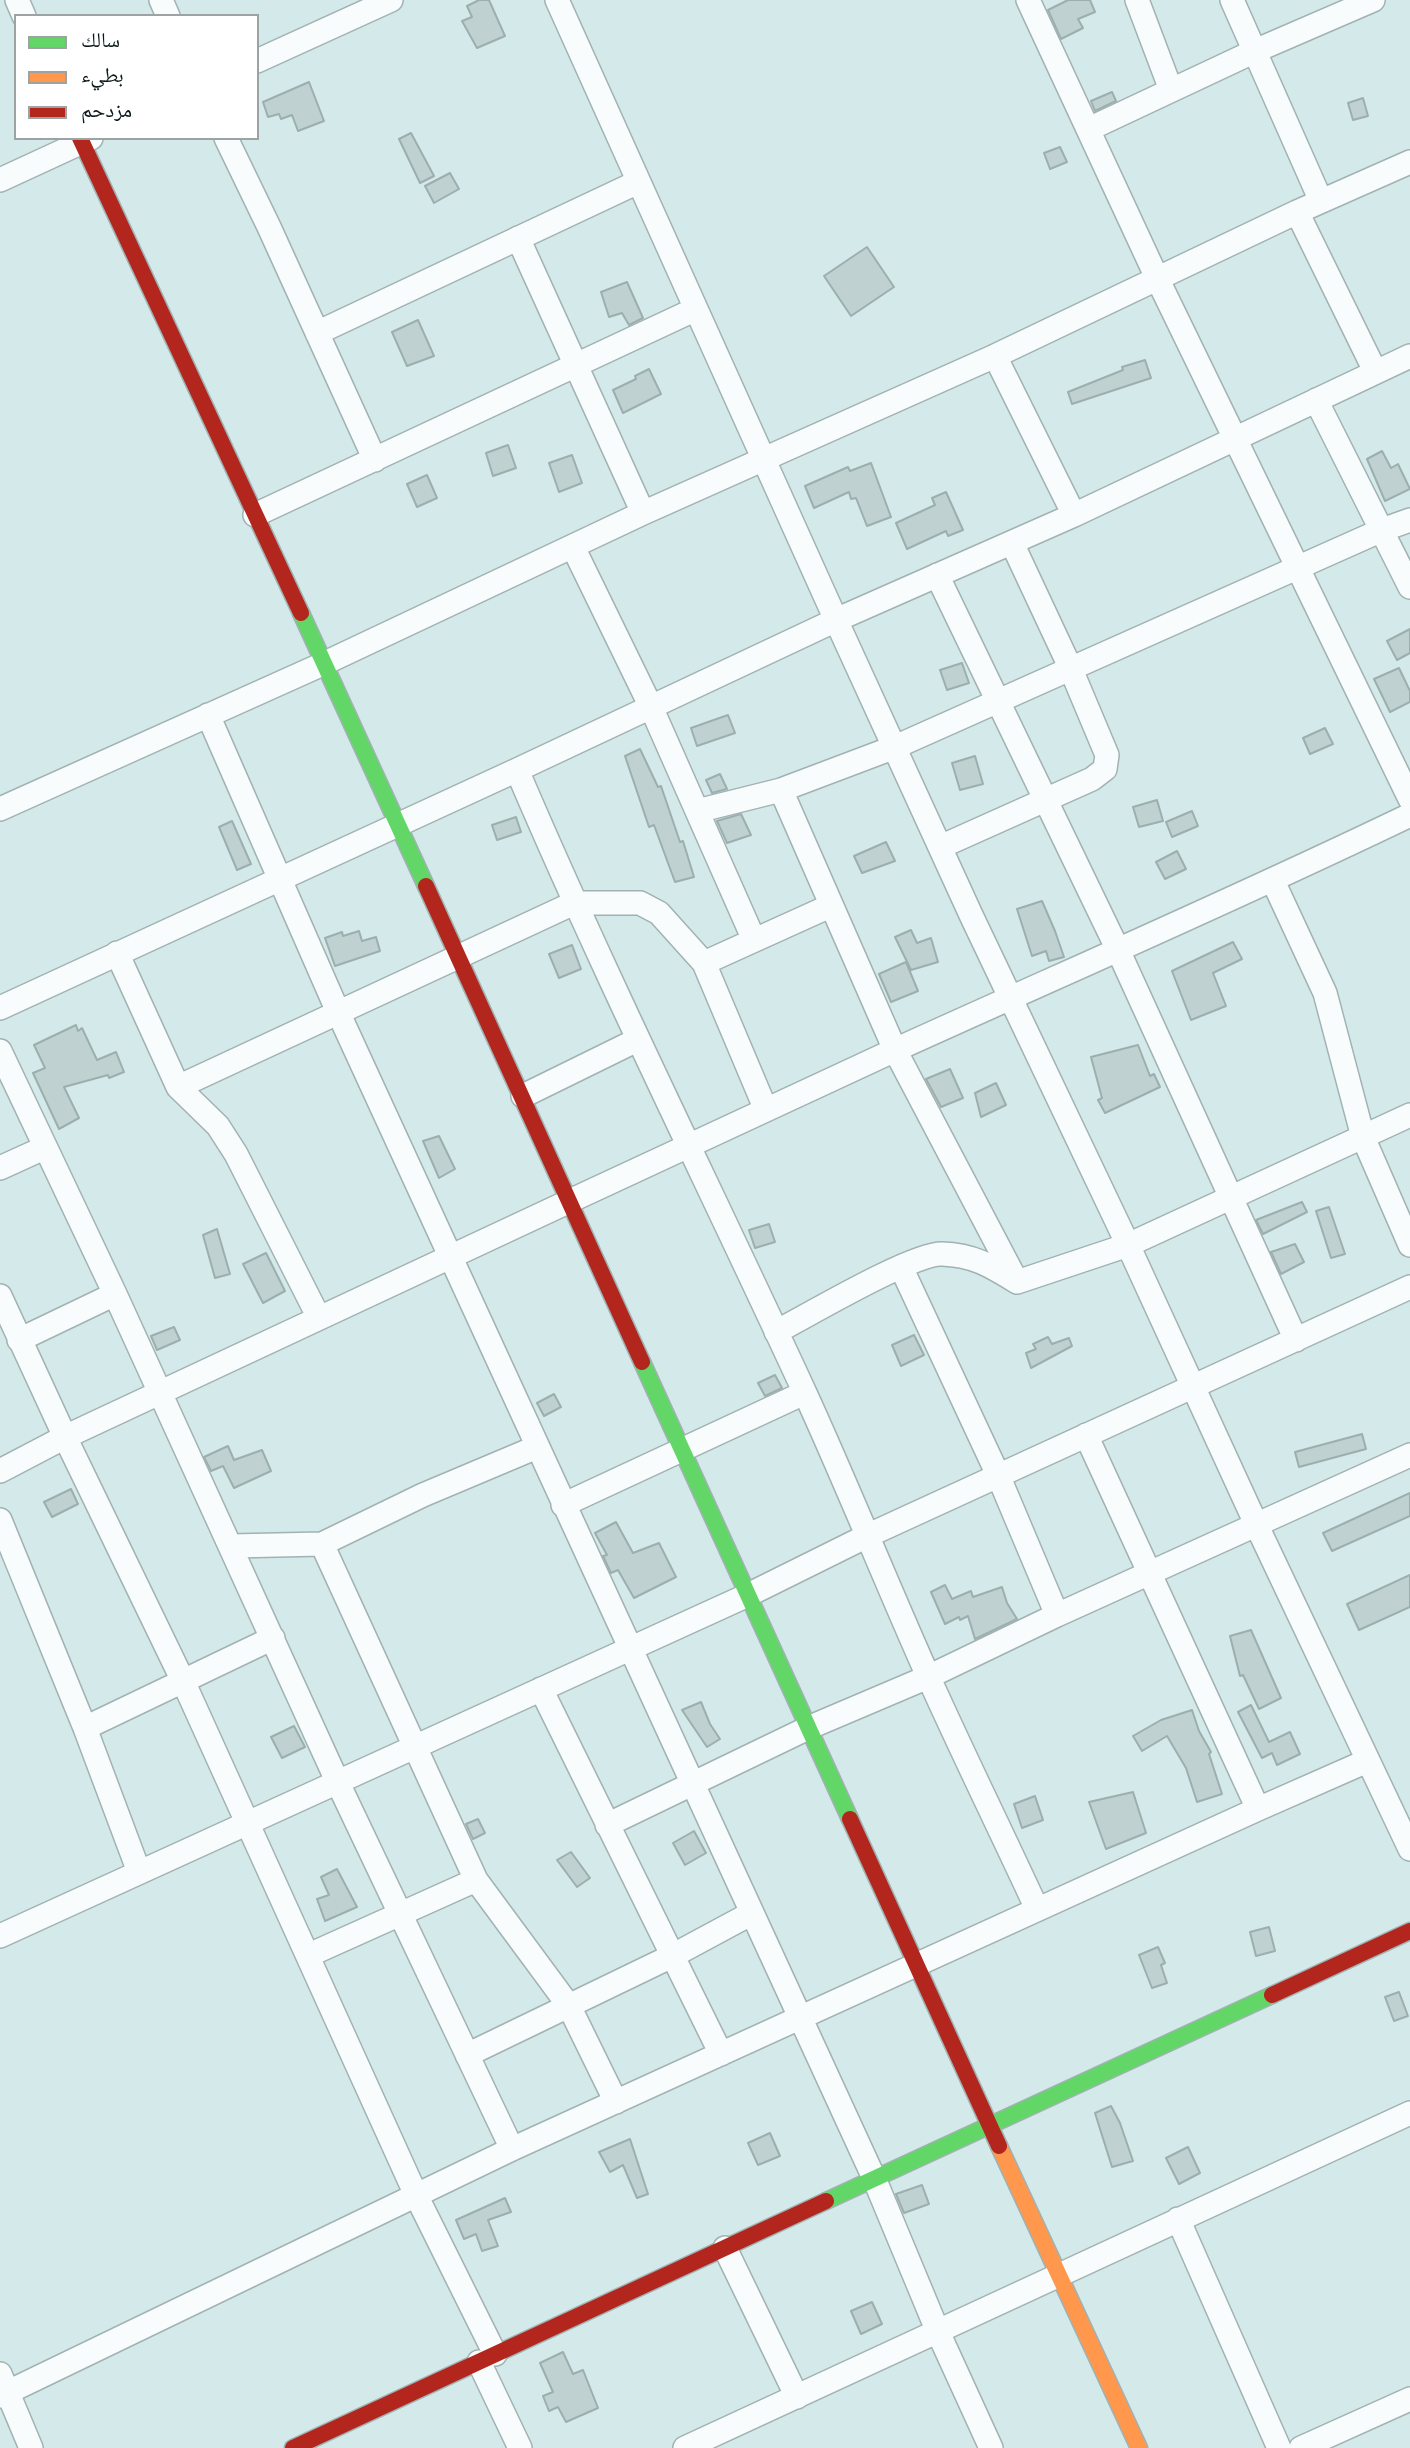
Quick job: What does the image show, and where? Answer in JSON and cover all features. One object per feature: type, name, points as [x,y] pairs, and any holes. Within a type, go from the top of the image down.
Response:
[{"type":"street","points":[[259,60],[391,0]]},
{"type":"street","points":[[557,0],[940,847],[1410,1849]]},
{"type":"street","points":[[1028,0],[1157,278],[1410,799]]},
{"type":"street","points":[[1137,0],[1171,90]]},
{"type":"street","points":[[1232,0],[1321,201]]},
{"type":"street","points":[[1089,129],[1255,51],[1373,0]]},
{"type":"street","points":[[0,180],[84,140],[523,1096],[916,1966],[1139,2448]]},
{"type":"street","points":[[227,140],[375,460]]},
{"type":"street","points":[[0,809],[325,663],[643,513],[995,356],[1297,212],[1410,162]]},
{"type":"street","points":[[317,333],[638,182]]},
{"type":"street","points":[[1297,212],[1375,372]]},
{"type":"street","points":[[518,238],[643,513]]},
{"type":"street","points":[[256,515],[696,309]]},
{"type":"street","points":[[995,356],[1074,515]]},
{"type":"street","points":[[0,1008],[517,771],[836,620],[1074,515],[1410,356]]},
{"type":"street","points":[[1316,400],[1410,587]]},
{"type":"street","points":[[697,811],[781,790],[895,747],[1070,667],[1410,520]]},
{"type":"street","points":[[940,847],[1092,779],[1105,768],[1107,755],[1070,667],[1012,543]]},
{"type":"street","points":[[573,547],[651,707],[754,940]]},
{"type":"street","points":[[937,575],[1118,950],[1296,1340]]},
{"type":"street","points":[[208,715],[338,1012],[874,2178],[938,2332],[991,2448]]},
{"type":"street","points":[[517,771],[574,903],[690,1145],[869,1535],[928,1677],[1038,1909]]},
{"type":"street","points":[[781,790],[895,1050],[1017,1282]]},
{"type":"street","points":[[0,1471],[65,1437],[570,1200],[895,1050],[1273,881],[1410,815]]},
{"type":"street","points":[[1273,881],[1325,993],[1363,1137],[1410,1245]]},
{"type":"street","points":[[178,1087],[574,903],[640,903],[659,913],[704,963],[765,1110]]},
{"type":"street","points":[[704,963],[830,906]]},
{"type":"street","points":[[117,953],[178,1087],[218,1126],[236,1154],[319,1318]]},
{"type":"street","points":[[523,1096],[638,1040]]},
{"type":"street","points":[[0,1051],[232,1546],[338,1783],[512,2148]]},
{"type":"street","points":[[776,1332],[901,1267],[938,1254],[981,1260],[1017,1282],[1129,1245],[1410,1115]]},
{"type":"street","points":[[0,1168],[44,1148]]},
{"type":"street","points":[[901,1267],[998,1475],[1057,1615]]},
{"type":"street","points":[[0,1936],[748,1595],[869,1535],[1086,1434],[1410,1287]]},
{"type":"street","points":[[19,1340],[115,1294]]},
{"type":"street","points":[[0,1296],[183,1681],[309,1955],[487,2358],[520,2448]]},
{"type":"street","points":[[563,1505],[804,1393]]},
{"type":"street","points":[[1086,1434],[1258,1809]]},
{"type":"street","points":[[232,1546],[322,1544],[423,1495],[537,1447]]},
{"type":"street","points":[[607,1825],[808,1728],[928,1677],[1057,1615],[1410,1455]]},
{"type":"street","points":[[0,1520],[85,1728],[139,1872]]},
{"type":"street","points":[[322,1544],[476,1880],[569,2006],[616,2102]]},
{"type":"street","points":[[85,1728],[273,1638]]},
{"type":"street","points":[[541,1689],[721,2054]]},
{"type":"street","points":[[31,2448],[3,2387],[512,2148],[1367,1761]]},
{"type":"street","points":[[309,1955],[476,1880]]},
{"type":"street","points":[[467,2055],[674,1955],[752,1913]]},
{"type":"street","points":[[301,2446],[1410,1931]]},
{"type":"street","points":[[685,2448],[1410,2113]]},
{"type":"street","points":[[1178,2219],[1279,2448]]},
{"type":"street","points":[[725,2248],[797,2397]]},
{"type":"street","points":[[1301,2448],[1410,2399]]},
{"type":"building","points":[[479,0],[489,0],[505,36],[477,48],[462,21],[472,17],[467,6]]},
{"type":"building","points":[[1068,0],[1090,0],[1095,12],[1078,19],[1083,28],[1061,39],[1048,10]]},
{"type":"building","points":[[309,82],[324,121],[298,131],[292,115],[281,119],[279,114],[268,117],[263,102]]},
{"type":"building","points":[[1112,92],[1116,101],[1095,111],[1091,101]]},
{"type":"building","points":[[1363,98],[1368,116],[1353,120],[1348,103]]},
{"type":"building","points":[[411,133],[434,176],[420,183],[399,139]]},
{"type":"building","points":[[1060,147],[1067,162],[1050,169],[1044,153]]},
{"type":"building","points":[[450,173],[459,189],[434,203],[425,186]]},
{"type":"building","points":[[867,247],[894,287],[851,316],[824,276]]},
{"type":"building","points":[[627,282],[643,318],[629,325],[622,313],[609,317],[601,292]]},
{"type":"building","points":[[418,320],[434,356],[407,366],[392,332]]},
{"type":"building","points":[[1145,360],[1151,378],[1072,404],[1068,392],[1123,370],[1122,367]]},
{"type":"building","points":[[649,369],[661,394],[623,413],[613,390]]},
{"type":"building","points":[[508,445],[516,468],[493,476],[486,453]]},
{"type":"building","points":[[1382,451],[1391,468],[1398,464],[1410,489],[1385,501],[1367,459]]},
{"type":"building","points":[[572,455],[582,483],[559,492],[549,463]]},
{"type":"building","points":[[871,463],[891,517],[867,526],[856,498],[851,499],[849,492],[814,508],[805,486],[848,467],[850,471]]},
{"type":"building","points":[[427,475],[437,498],[417,507],[407,484]]},
{"type":"building","points":[[946,492],[963,530],[948,536],[946,531],[907,549],[896,523],[935,505],[932,498]]},
{"type":"building","points":[[1410,629],[1410,653],[1397,660],[1387,641]]},
{"type":"building","points":[[962,663],[969,683],[947,690],[940,670]]},
{"type":"building","points":[[1399,668],[1410,691],[1410,702],[1390,712],[1374,679]]},
{"type":"building","points":[[728,715],[735,733],[697,746],[691,728]]},
{"type":"building","points":[[1325,728],[1333,744],[1310,754],[1303,738]]},
{"type":"building","points":[[640,749],[658,787],[661,786],[694,877],[675,882],[654,825],[649,827],[625,756]]},
{"type":"building","points":[[975,756],[983,784],[960,790],[952,763]]},
{"type":"building","points":[[720,774],[727,789],[712,793],[706,780]]},
{"type":"building","points":[[1157,800],[1163,821],[1139,827],[1133,807]]},
{"type":"building","points":[[1192,811],[1198,826],[1172,837],[1166,822]]},
{"type":"building","points":[[741,814],[751,835],[727,843],[717,821]]},
{"type":"building","points":[[516,817],[521,832],[497,840],[492,825]]},
{"type":"building","points":[[232,821],[251,864],[237,870],[219,827]]},
{"type":"building","points":[[886,842],[895,861],[862,873],[854,856]]},
{"type":"building","points":[[1177,851],[1186,869],[1165,879],[1156,862]]},
{"type":"building","points":[[1042,901],[1064,957],[1049,961],[1046,951],[1032,956],[1017,909]]},
{"type":"building","points":[[911,930],[917,943],[931,938],[938,962],[911,970],[895,937]]},
{"type":"building","points":[[359,931],[362,941],[376,937],[380,951],[335,966],[325,938],[342,932],[343,936]]},
{"type":"building","points":[[1233,942],[1242,959],[1213,973],[1226,1006],[1191,1020],[1172,971]]},
{"type":"building","points":[[572,945],[581,969],[559,978],[549,954]]},
{"type":"building","points":[[906,962],[918,991],[891,1002],[879,974]]},
{"type":"building","points":[[76,1025],[78,1031],[82,1028],[97,1060],[116,1052],[124,1072],[109,1078],[108,1075],[64,1087],[79,1118],[59,1129],[33,1073],[45,1068],[34,1045]]},
{"type":"building","points":[[1138,1045],[1150,1076],[1154,1074],[1160,1087],[1105,1113],[1098,1100],[1102,1098],[1091,1057]]},
{"type":"building","points":[[950,1069],[963,1098],[941,1107],[926,1079]]},
{"type":"building","points":[[996,1083],[1006,1105],[981,1117],[975,1093]]},
{"type":"building","points":[[439,1136],[455,1169],[439,1178],[423,1141]]},
{"type":"building","points":[[1302,1202],[1307,1212],[1263,1234],[1256,1220]]},
{"type":"building","points":[[1329,1207],[1345,1254],[1331,1258],[1316,1211]]},
{"type":"building","points":[[769,1224],[775,1242],[755,1248],[749,1230]]},
{"type":"building","points":[[217,1229],[230,1274],[215,1278],[203,1235]]},
{"type":"building","points":[[1295,1244],[1304,1262],[1281,1274],[1271,1252]]},
{"type":"building","points":[[266,1253],[285,1291],[263,1303],[243,1264]]},
{"type":"building","points":[[174,1327],[180,1340],[157,1350],[151,1336]]},
{"type":"building","points":[[914,1335],[924,1355],[901,1366],[892,1345]]},
{"type":"building","points":[[1048,1337],[1052,1344],[1069,1338],[1072,1346],[1031,1368],[1026,1353],[1036,1349],[1033,1344]]},
{"type":"building","points":[[775,1375],[782,1388],[765,1396],[758,1383]]},
{"type":"building","points":[[554,1394],[561,1407],[544,1416],[537,1403]]},
{"type":"building","points":[[1362,1434],[1366,1449],[1299,1467],[1295,1452]]},
{"type":"building","points":[[228,1446],[234,1460],[262,1450],[271,1471],[234,1488],[223,1466],[211,1471],[204,1457]]},
{"type":"building","points":[[71,1489],[78,1504],[52,1517],[44,1502]]},
{"type":"building","points":[[1410,1493],[1410,1516],[1332,1551],[1323,1533]]},
{"type":"building","points":[[616,1522],[633,1553],[659,1543],[676,1577],[634,1598],[618,1570],[611,1573],[603,1556],[607,1555],[595,1533]]},
{"type":"building","points":[[1410,1575],[1410,1607],[1359,1630],[1347,1604]]},
{"type":"building","points":[[945,1585],[952,1599],[971,1591],[973,1597],[1002,1587],[1007,1603],[1017,1619],[975,1639],[968,1616],[945,1624],[931,1592]]},
{"type":"building","points":[[1251,1630],[1281,1698],[1259,1709],[1243,1675],[1240,1676],[1230,1636]]},
{"type":"building","points":[[701,1702],[720,1739],[707,1747],[682,1710]]},
{"type":"building","points":[[1251,1705],[1269,1742],[1290,1732],[1300,1754],[1277,1765],[1272,1753],[1262,1758],[1238,1712]]},
{"type":"building","points":[[1192,1710],[1199,1731],[1211,1752],[1209,1754],[1222,1794],[1197,1802],[1186,1768],[1167,1736],[1142,1751],[1133,1736],[1161,1720]]},
{"type":"building","points":[[294,1726],[305,1747],[282,1758],[271,1737]]},
{"type":"building","points":[[1133,1792],[1146,1833],[1106,1849],[1089,1802]]},
{"type":"building","points":[[1035,1796],[1043,1820],[1022,1828],[1014,1804]]},
{"type":"building","points":[[478,1819],[485,1833],[473,1839],[466,1824]]},
{"type":"building","points":[[694,1831],[706,1853],[685,1865],[673,1843]]},
{"type":"building","points":[[571,1852],[590,1878],[577,1887],[557,1860]]},
{"type":"building","points":[[337,1869],[357,1907],[325,1921],[317,1899],[329,1895],[321,1877]]},
{"type":"building","points":[[1269,1927],[1275,1951],[1256,1956],[1250,1932]]},
{"type":"building","points":[[1158,1947],[1165,1963],[1161,1965],[1167,1983],[1152,1988],[1139,1955]]},
{"type":"building","points":[[1399,1992],[1408,2016],[1394,2021],[1385,1997]]},
{"type":"building","points":[[1111,2106],[1133,2161],[1112,2167],[1095,2113]]},
{"type":"building","points":[[770,2133],[780,2156],[758,2165],[748,2143]]},
{"type":"building","points":[[630,2139],[648,2194],[637,2198],[623,2165],[610,2172],[599,2152]]},
{"type":"building","points":[[1188,2147],[1200,2173],[1179,2184],[1166,2158]]},
{"type":"building","points":[[922,2185],[929,2204],[904,2213],[896,2194]]},
{"type":"building","points":[[505,2198],[511,2212],[488,2220],[498,2246],[482,2251],[476,2234],[464,2239],[456,2220]]},
{"type":"building","points":[[872,2302],[882,2324],[861,2334],[851,2311]]},
{"type":"building","points":[[563,2352],[573,2374],[583,2370],[598,2408],[566,2422],[558,2407],[549,2411],[543,2396],[553,2392],[540,2363]]},
{"type":"traffic: fast","points":[[301,613],[426,886]]},
{"type":"traffic: fast","points":[[642,1362],[850,1819]]},
{"type":"traffic: fast","points":[[826,2201],[1272,1995]]},
{"type":"traffic: slow","points":[[999,2146],[1139,2448]]},
{"type":"traffic: jam","points":[[81,140],[301,613]]},
{"type":"traffic: jam","points":[[426,886],[642,1362]]},
{"type":"traffic: jam","points":[[850,1819],[999,2146]]},
{"type":"traffic: jam","points":[[1272,1995],[1410,1931]]},
{"type":"traffic: jam","points":[[293,2448],[826,2201]]}]
